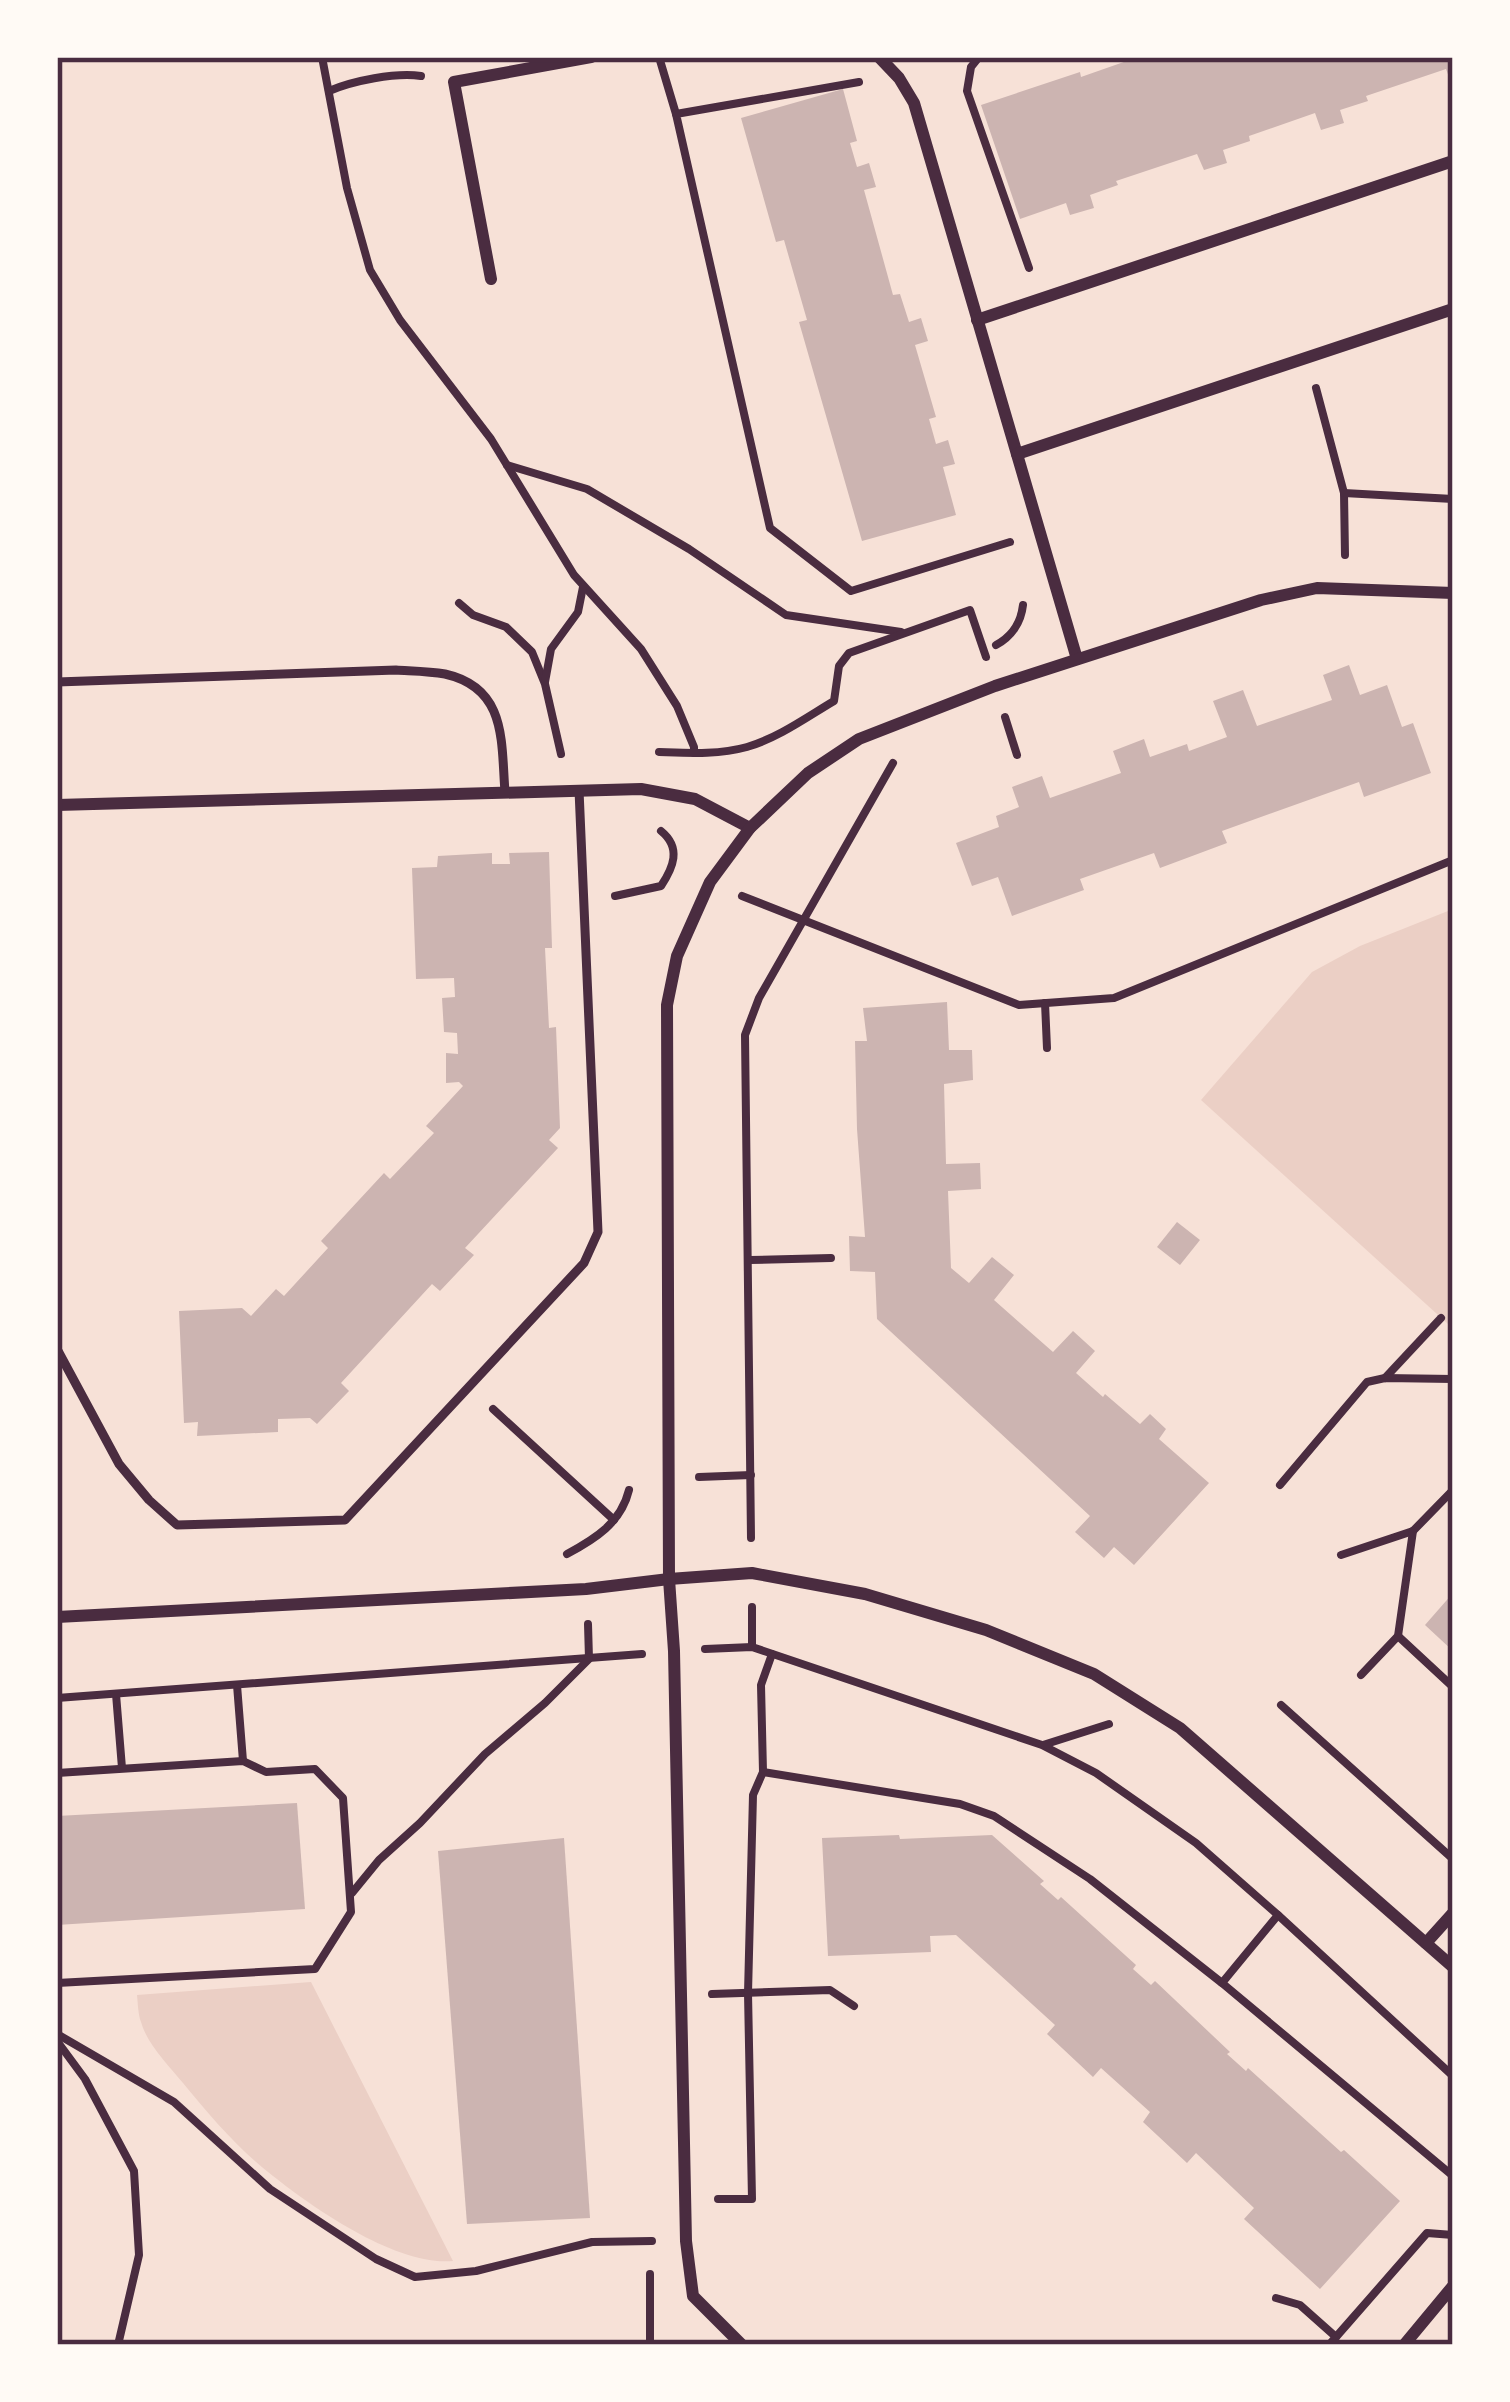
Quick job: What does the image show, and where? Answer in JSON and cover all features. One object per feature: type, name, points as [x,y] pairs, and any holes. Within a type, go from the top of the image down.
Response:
[{"type":"street","points":[[491,279],[454,82],[590,57]]},
{"type":"street","points":[[879,57],[914,103],[1077,659]]},
{"type":"street","points":[[977,320],[1453,161]]},
{"type":"street","points":[[1017,454],[1453,309]]},
{"type":"street","points":[[742,2345],[693,2296],[686,2241],[669,1579],[668,1005],[677,956],[710,882],[750,828],[808,773],[859,739],[995,686],[1261,600],[1317,588],[1453,593]]},
{"type":"street","points":[[57,805],[641,789],[695,799],[750,828]]},
{"type":"street","points":[[57,1617],[586,1589],[752,1574],[865,1594],[986,1630],[1094,1674],[1180,1728],[1453,1966]]},
{"type":"street","points":[[1426,1942],[1453,1913]]},
{"type":"street","points":[[1404,2345],[1453,2285]]},
{"type":"lane","points":[[57,682],[396,670],[446,674],[476,687],[500,719],[506,792]]},
{"type":"lane","points":[[57,1349],[119,1464],[148,1500],[178,1525],[345,1520],[469,1388],[584,1263],[598,1232],[579,790]]},
{"type":"path","points":[[322,57],[347,188],[370,270],[400,320],[491,439],[584,586],[641,650],[677,706],[694,753]]},
{"type":"path","points":[[659,57],[770,528],[851,591],[1041,533]]},
{"type":"path","points":[[975,59],[967,91],[1039,298]]},
{"type":"path","points":[[325,72],[346,84]]},
{"type":"path","points":[[328,91],[408,74],[454,82]]},
{"type":"path","points":[[676,114],[870,81]]},
{"type":"path","points":[[1306,358],[1344,493],[1346,589]]},
{"type":"path","points":[[506,464],[587,489],[786,615],[902,632]]},
{"type":"path","points":[[1344,493],[1453,499]]},
{"type":"path","points":[[545,684],[551,649],[578,612],[584,586]]},
{"type":"path","points":[[459,602],[473,615],[506,627],[532,652],[545,684],[561,754],[502,755]]},
{"type":"path","points":[[651,752],[748,747],[834,701],[839,666],[849,652],[970,610],[1017,755]]},
{"type":"path","points":[[1006,720],[1023,715]]},
{"type":"path","points":[[897,756],[759,998],[745,1035],[752,1647],[1042,1745],[1096,1773],[1196,1843],[1453,2076]]},
{"type":"path","points":[[747,898],[1019,1005],[1114,998],[1453,860]]},
{"type":"path","points":[[584,902],[661,886],[674,867]]},
{"type":"path","points":[[1045,1003],[1047,1048]]},
{"type":"path","points":[[750,1260],[830,1258]]},
{"type":"path","points":[[1385,1378],[1441,1318]]},
{"type":"path","points":[[1280,1485],[1367,1382],[1453,1379]]},
{"type":"path","points":[[469,1388],[614,1521]]},
{"type":"path","points":[[1341,1556],[1413,1532],[1453,1490]]},
{"type":"path","points":[[1361,1675],[1398,1636],[1413,1532]]},
{"type":"path","points":[[1398,1636],[1453,1688]]},
{"type":"path","points":[[57,1698],[674,1651]]},
{"type":"path","points":[[686,2198],[752,2199],[748,1993],[753,1795],[763,1772],[761,1685],[772,1654]]},
{"type":"path","points":[[350,1895],[485,1754],[590,1658]]},
{"type":"path","points":[[238,1685],[243,1761]]},
{"type":"path","points":[[116,1694],[122,1768]]},
{"type":"path","points":[[1281,1705],[1453,1858]]},
{"type":"path","points":[[57,1773],[243,1761],[266,1772],[315,1769],[343,1798],[350,1912],[314,1969],[57,1983]]},
{"type":"path","points":[[763,1772],[960,1804],[994,1816],[1090,1879],[1453,2176]]},
{"type":"path","points":[[1222,1983],[1278,1915]]},
{"type":"path","points":[[753,1993],[830,1990],[854,2006]]},
{"type":"path","points":[[57,2037],[174,2102],[269,2189],[376,2259],[415,2277],[476,2271],[592,2242],[686,2241]]},
{"type":"path","points":[[57,2037],[134,2171],[139,2255],[118,2345]]},
{"type":"path","points":[[1328,2345],[1426,2233],[1453,2235]]},
{"type":"path","points":[[1276,2298],[1300,2305],[1336,2337]]},
{"type":"shaded area","points":[[1453,909],[1453,1319],[1448,1324],[1201,1100],[1312,972],[1360,946]]},
{"type":"shaded area","points":[[311,1982],[453,2261],[407,2255],[383,2245],[334,2219],[273,2176],[225,2132],[165,2062],[139,2016],[137,1995]]},
{"type":"building","points":[[1138,57],[1453,57],[1453,88],[1446,69],[1366,96],[1368,101],[1340,110],[1344,123],[1321,130],[1315,113],[1223,150],[1227,163],[1204,170],[1197,154],[1116,181],[1118,185],[1090,195],[1094,208],[1070,215],[1066,203],[1020,219],[981,105]]},
{"type":"building","points":[[843,89],[857,141],[850,143],[857,167],[869,163],[876,187],[864,190],[893,295],[900,294],[909,322],[921,318],[928,341],[915,345],[936,417],[929,419],[936,444],[948,440],[955,464],[943,467],[956,515],[862,541],[799,322],[807,320],[784,240],[776,242],[741,118]]},
{"type":"building","points":[[1349,665],[1360,695],[1387,685],[1402,727],[1413,723],[1431,773],[1364,797],[1359,782],[1222,831],[1227,843],[1160,868],[1154,853],[1080,879],[1084,890],[1012,916],[998,877],[972,886],[956,843],[999,827],[996,816],[1019,807],[1012,787],[1042,776],[1050,798],[1121,773],[1113,751],[1144,739],[1150,757],[1187,744],[1189,751],[1227,737],[1213,701],[1243,690],[1257,726],[1332,700],[1323,675]]},
{"type":"building","points":[[549,852],[552,948],[545,948],[549,1028],[556,1027],[560,1128],[549,1140],[558,1148],[465,1248],[474,1255],[440,1291],[432,1284],[341,1383],[349,1391],[317,1424],[310,1418],[278,1419],[278,1432],[197,1436],[198,1422],[184,1423],[179,1311],[242,1308],[251,1316],[276,1289],[284,1296],[328,1248],[321,1241],[384,1173],[390,1179],[434,1133],[426,1126],[463,1086],[446,1083],[446,1053],[458,1054],[457,1033],[444,1032],[442,998],[455,997],[454,978],[416,979],[412,868],[437,867],[438,856],[492,853],[492,864],[510,864],[509,853]]},
{"type":"building","points":[[947,1002],[949,1050],[972,1050],[973,1080],[944,1084],[946,1164],[980,1163],[981,1189],[948,1191],[951,1268],[969,1283],[992,1257],[1014,1275],[994,1300],[1053,1352],[1073,1331],[1095,1351],[1076,1373],[1140,1424],[1150,1414],[1166,1429],[1159,1439],[1209,1483],[1134,1565],[1114,1547],[1104,1558],[1075,1532],[1090,1516],[877,1319],[875,1272],[850,1271],[849,1236],[865,1237],[855,1041],[867,1041],[863,1008]]},
{"type":"building","points":[[1177,1222],[1200,1240],[1180,1265],[1157,1247]]},
{"type":"building","points":[[1453,1593],[1453,1651],[1425,1625]]},
{"type":"building","points":[[297,1803],[305,1909],[57,1925],[57,1816]]},
{"type":"building","points":[[899,1835],[900,1839],[992,1835],[1044,1881],[1040,1884],[1058,1900],[1061,1897],[1136,1965],[1133,1969],[1151,1985],[1155,1981],[1230,2052],[1227,2054],[1400,2201],[1320,2289],[1244,2219],[1254,2208],[1196,2153],[1187,2163],[1143,2122],[1150,2112],[1101,2068],[1093,2077],[1047,2034],[1055,2025],[956,1935],[930,1936],[931,1952],[828,1956],[822,1838]]},
{"type":"building","points":[[564,1838],[590,2218],[467,2224],[438,1851]]}]
